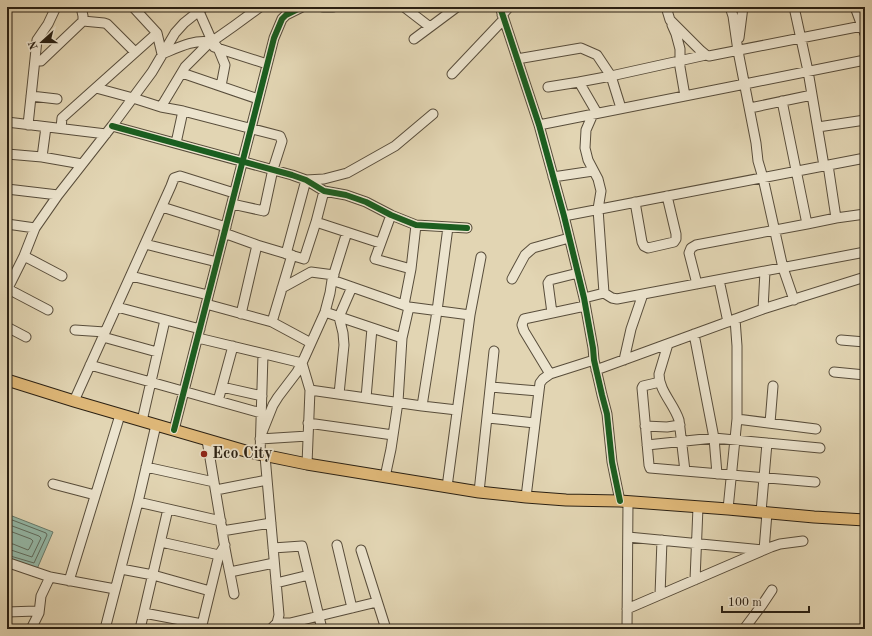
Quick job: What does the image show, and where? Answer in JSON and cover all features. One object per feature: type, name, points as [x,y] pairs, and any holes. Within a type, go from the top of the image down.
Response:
[{"type":"main road","points":[[7,380],[120,415],[262,455],[385,477],[526,498],[624,502],[865,520]]},
{"type":"street","points":[[28,124],[37,40],[48,24],[56,7]]},
{"type":"street","points":[[35,61],[41,61],[83,20],[81,7]]},
{"type":"street","points":[[133,7],[157,33],[162,54]]},
{"type":"street","points":[[161,107],[185,67],[234,26],[260,7]]},
{"type":"street","points":[[174,430],[274,38],[282,19],[286,15],[302,7]]},
{"type":"street","points":[[323,7],[333,7]]},
{"type":"street","points":[[404,7],[430,27]]},
{"type":"street","points":[[414,39],[456,7]]},
{"type":"street","points":[[452,74],[509,7]]},
{"type":"street","points":[[666,7],[680,49],[680,67],[685,96]]},
{"type":"street","points":[[730,7],[750,108],[758,161],[783,268],[794,300]]},
{"type":"street","points":[[738,51],[743,7]]},
{"type":"street","points":[[794,7],[808,71],[836,218]]},
{"type":"street","points":[[48,310],[7,290],[24,256],[35,228],[58,195],[152,72],[175,33],[200,8],[212,44],[224,65],[221,86]]},
{"type":"street","points":[[548,87],[611,76],[706,55],[709,56],[801,39],[864,30],[859,11]]},
{"type":"street","points":[[502,14],[539,125],[564,216],[578,273],[596,370],[607,414],[612,462],[624,502],[628,537],[627,629]]},
{"type":"street","points":[[83,20],[107,24],[135,52]]},
{"type":"street","points":[[670,20],[706,55]]},
{"type":"street","points":[[61,128],[62,118],[157,33]]},
{"type":"street","points":[[162,54],[180,47],[203,41],[267,64]]},
{"type":"street","points":[[517,59],[582,48],[597,54],[611,76],[621,108]]},
{"type":"street","points":[[539,125],[865,60]]},
{"type":"street","points":[[182,73],[258,99]]},
{"type":"street","points":[[579,82],[595,114]]},
{"type":"street","points":[[96,88],[161,107],[183,111],[280,136],[282,141],[273,170],[264,211],[232,204]]},
{"type":"street","points":[[750,108],[812,95]]},
{"type":"street","points":[[31,96],[57,99]]},
{"type":"street","points":[[782,101],[807,224]]},
{"type":"street","points":[[176,143],[183,111]]},
{"type":"street","points":[[306,180],[324,179],[347,173],[396,146],[433,114]]},
{"type":"street","points":[[595,114],[586,130],[585,140],[586,153],[598,179],[601,191],[598,209],[604,293]]},
{"type":"street","points":[[818,127],[865,120]]},
{"type":"street","points":[[7,122],[106,134]]},
{"type":"street","points":[[42,157],[46,126]]},
{"type":"street","points":[[112,126],[292,175],[306,180],[324,192],[346,195],[366,202],[391,215],[416,225],[467,228]]},
{"type":"street","points":[[7,154],[42,157],[82,164]]},
{"type":"street","points":[[564,216],[797,171],[864,161]]},
{"type":"street","points":[[553,177],[593,171]]},
{"type":"street","points":[[74,401],[174,178],[180,176],[234,193]]},
{"type":"street","points":[[272,322],[282,288],[306,180]]},
{"type":"street","points":[[7,189],[58,195]]},
{"type":"street","points":[[162,207],[225,230],[257,245],[304,259],[324,192]]},
{"type":"street","points":[[635,202],[642,242],[644,246],[648,248],[674,242],[676,239],[667,196]]},
{"type":"street","points":[[697,284],[689,253],[691,248],[696,245],[836,218],[865,214]]},
{"type":"street","points":[[391,215],[375,259],[412,269]]},
{"type":"street","points":[[316,222],[380,243]]},
{"type":"street","points":[[7,224],[35,228]]},
{"type":"street","points":[[385,477],[398,402],[402,338],[412,269],[416,225]]},
{"type":"street","points":[[422,406],[448,227]]},
{"type":"street","points":[[260,437],[273,405],[297,372],[325,312],[333,277],[347,232]]},
{"type":"street","points":[[512,279],[525,255],[533,248],[569,238]]},
{"type":"street","points":[[145,244],[217,262]]},
{"type":"street","points":[[241,314],[257,245]]},
{"type":"street","points":[[604,293],[616,299],[865,252]]},
{"type":"street","points":[[24,256],[62,276]]},
{"type":"street","points":[[447,487],[470,314],[481,257]]},
{"type":"street","points":[[763,309],[766,271]]},
{"type":"street","points":[[282,288],[311,272],[333,277],[352,286],[406,306],[470,314]]},
{"type":"street","points":[[552,313],[548,283],[550,280],[578,273]]},
{"type":"street","points":[[131,276],[208,295]]},
{"type":"street","points":[[596,370],[763,309],[865,277]]},
{"type":"street","points":[[719,280],[732,321],[737,346],[737,419],[728,509]]},
{"type":"street","points":[[339,394],[344,345],[343,332],[339,317],[352,286]]},
{"type":"street","points":[[550,374],[524,331],[522,325],[524,318],[552,313],[584,302],[604,293]]},
{"type":"street","points":[[624,360],[631,329],[643,294]]},
{"type":"street","points":[[206,304],[272,322],[311,343]]},
{"type":"street","points":[[116,307],[164,320],[233,346],[302,363]]},
{"type":"street","points":[[325,312],[402,338]]},
{"type":"street","points":[[142,421],[164,320]]},
{"type":"street","points":[[7,326],[26,337]]},
{"type":"street","points":[[366,398],[372,328]]},
{"type":"street","points":[[75,330],[104,334],[157,352]]},
{"type":"street","points":[[694,334],[714,438],[717,474]]},
{"type":"street","points":[[841,340],[865,342]]},
{"type":"street","points":[[668,344],[659,374],[660,382],[676,412],[680,425],[685,471]]},
{"type":"street","points":[[218,401],[233,346]]},
{"type":"street","points":[[479,492],[494,351]]},
{"type":"street","points":[[263,354],[260,437],[267,480],[279,615],[274,626]]},
{"type":"street","points":[[526,498],[540,383],[550,374],[594,360]]},
{"type":"street","points":[[302,363],[310,390],[307,464]]},
{"type":"street","points":[[90,365],[261,414]]},
{"type":"street","points":[[834,372],[865,375]]},
{"type":"street","points":[[660,382],[643,386],[642,388],[650,468],[815,482]]},
{"type":"street","points":[[770,423],[773,386]]},
{"type":"street","points":[[491,387],[538,391]]},
{"type":"street","points":[[222,388],[262,396]]},
{"type":"street","points":[[310,390],[458,410]]},
{"type":"street","points":[[69,581],[120,415]]},
{"type":"street","points":[[488,418],[534,423]]},
{"type":"street","points":[[737,419],[816,429]]},
{"type":"street","points":[[308,423],[393,435]]},
{"type":"street","points":[[104,629],[121,569],[156,425]]},
{"type":"street","points":[[645,426],[667,427],[680,425]]},
{"type":"street","points":[[260,437],[308,436]]},
{"type":"street","points":[[647,445],[714,438],[820,448]]},
{"type":"street","points":[[207,440],[234,594]]},
{"type":"street","points":[[764,550],[764,478],[767,442]]},
{"type":"street","points":[[146,467],[215,486],[267,480]]},
{"type":"street","points":[[53,484],[96,495]]},
{"type":"street","points":[[138,502],[221,520]]},
{"type":"street","points":[[695,580],[698,507]]},
{"type":"street","points":[[140,629],[168,509]]},
{"type":"street","points":[[222,531],[271,523]]},
{"type":"street","points":[[628,537],[764,550]]},
{"type":"street","points":[[660,595],[662,540]]},
{"type":"street","points":[[627,609],[764,550],[780,544],[803,541]]},
{"type":"street","points":[[161,542],[219,555]]},
{"type":"street","points":[[144,613],[202,627],[219,555],[225,545]]},
{"type":"street","points":[[338,545],[352,608]]},
{"type":"street","points":[[273,548],[302,546],[322,629]]},
{"type":"street","points":[[361,550],[386,629]]},
{"type":"street","points":[[7,563],[50,577],[115,589]]},
{"type":"street","points":[[230,572],[274,563]]},
{"type":"street","points":[[121,569],[210,591]]},
{"type":"street","points":[[276,583],[309,575]]},
{"type":"street","points":[[32,629],[39,613],[41,596],[50,577]]},
{"type":"street","points":[[744,629],[772,590]]},
{"type":"street","points":[[274,626],[378,602]]},
{"type":"street","points":[[7,612],[36,611],[39,613]]},
{"type":"water","points":[[7,514],[53,532],[37,569],[7,558]]},
{"type":"cycle path","points":[[174,430],[274,38],[282,19],[286,15],[302,7]]},
{"type":"cycle path","points":[[500,7],[539,125],[564,216],[584,298],[594,360],[607,414],[612,462],[620,501]]},
{"type":"cycle path","points":[[112,126],[292,175],[306,180],[324,191],[346,195],[366,202],[391,215],[416,225],[467,228]]},
{"type":"place","name":"Eco City","points":[[204,454]]}]
